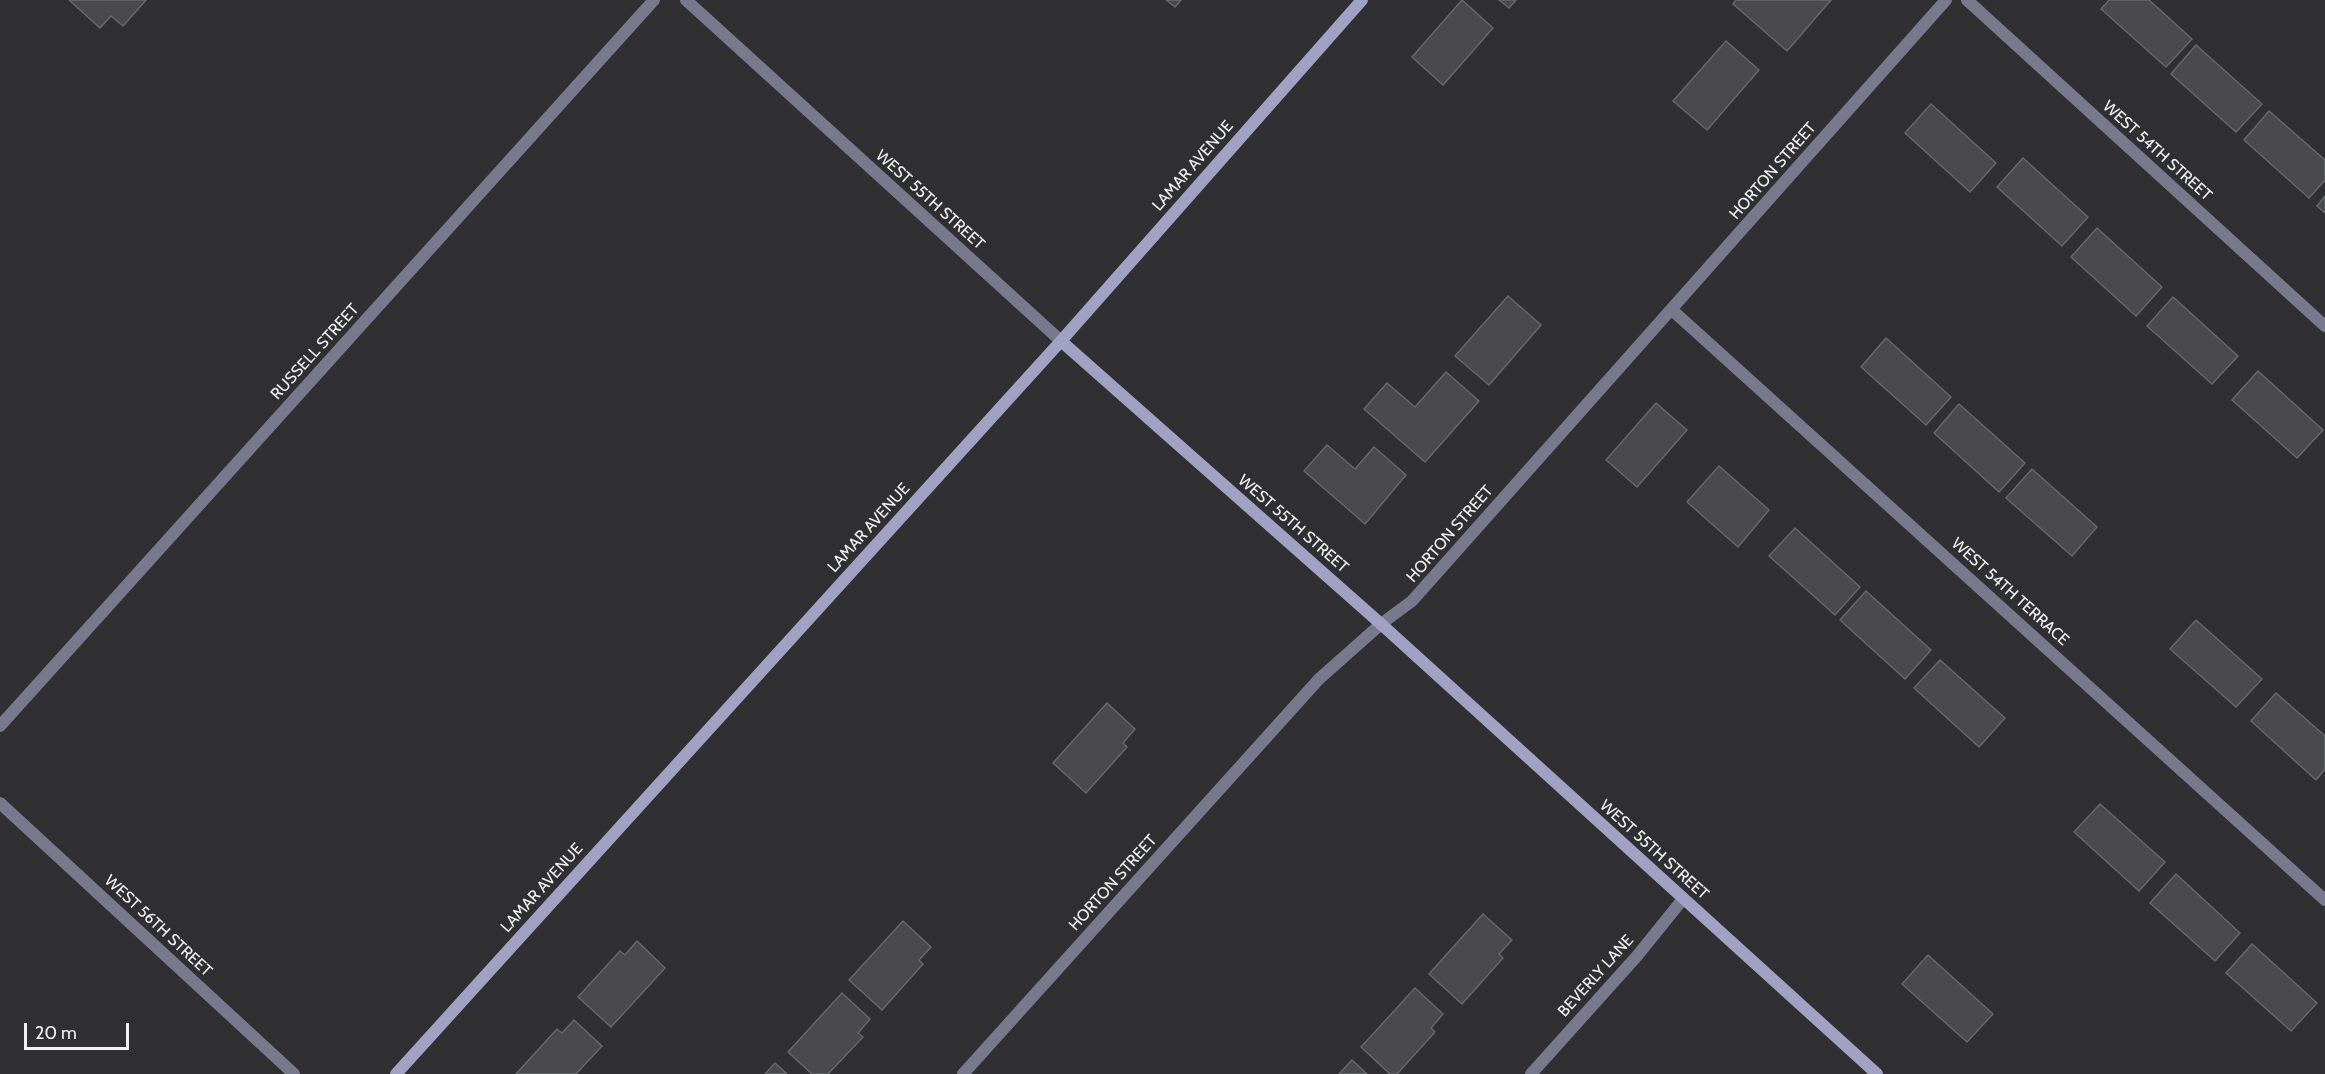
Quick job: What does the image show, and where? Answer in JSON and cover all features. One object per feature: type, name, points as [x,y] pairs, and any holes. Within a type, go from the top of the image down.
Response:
[{"type":"street","name":"RUSSELL STREET","points":[[0,726],[654,0]]},
{"type":"street","name":"WEST 55TH STREET","points":[[686,0],[1060,341],[1381,624],[1877,1074]]},
{"type":"street","name":"LAMAR AVENUE","points":[[396,1074],[1060,341],[1362,0]]},
{"type":"street","name":"HORTON STREET","points":[[963,1074],[1319,679],[1381,624],[1412,602],[1946,0]]},
{"type":"street","name":"WEST 54TH STREET","points":[[1967,0],[2325,326]]},
{"type":"street","name":"WEST 54TH TERRACE","points":[[1672,310],[2325,900]]},
{"type":"street","name":"WEST 56TH STREET","points":[[0,803],[294,1074]]},
{"type":"street","name":"BEVERLY LANE","points":[[1531,1074],[1637,956],[1683,898]]},
{"type":"building","points":[[69,0],[146,0],[123,26],[111,16],[100,28]]},
{"type":"building","points":[[1166,0],[1181,0],[1175,7]]},
{"type":"building","points":[[1462,0],[1493,28],[1443,85],[1412,57]]},
{"type":"building","points":[[1499,0],[1516,0],[1509,8]]},
{"type":"building","points":[[1736,0],[1831,0],[1787,51],[1733,4]]},
{"type":"building","points":[[2109,0],[2149,0],[2192,39],[2166,67],[2101,9]]},
{"type":"building","points":[[1726,41],[1759,70],[1707,130],[1673,101]]},
{"type":"building","points":[[2196,45],[2262,104],[2236,132],[2171,74]]},
{"type":"building","points":[[1931,104],[1996,163],[1970,192],[1905,133]]},
{"type":"building","points":[[2269,111],[2325,160],[2325,180],[2309,198],[2244,140]]},
{"type":"building","points":[[2023,158],[2088,217],[2062,246],[1997,187]]},
{"type":"building","points":[[2325,196],[2325,213],[2317,206]]},
{"type":"building","points":[[2097,228],[2162,287],[2136,316],[2071,257]]},
{"type":"building","points":[[1508,296],[1541,325],[1489,385],[1455,356]]},
{"type":"building","points":[[2173,297],[2238,356],[2212,384],[2147,326]]},
{"type":"building","points":[[1886,338],[1951,397],[1926,425],[1861,367]]},
{"type":"building","points":[[2258,371],[2323,430],[2297,458],[2232,400]]},
{"type":"building","points":[[1446,372],[1479,401],[1425,462],[1364,409],[1387,383],[1415,407]]},
{"type":"building","points":[[1656,403],[1687,430],[1637,487],[1606,460]]},
{"type":"building","points":[[1959,404],[2025,463],[1999,492],[1934,433]]},
{"type":"building","points":[[1327,445],[1355,469],[1374,447],[1406,475],[1365,524],[1304,471]]},
{"type":"building","points":[[1719,466],[1769,510],[1738,547],[1687,502]]},
{"type":"building","points":[[2032,469],[2097,527],[2072,556],[2006,498]]},
{"type":"building","points":[[1795,528],[1860,587],[1835,615],[1769,556]]},
{"type":"building","points":[[1866,591],[1931,650],[1905,679],[1840,620]]},
{"type":"building","points":[[2196,620],[2262,679],[2236,707],[2170,649]]},
{"type":"building","points":[[1940,660],[2005,718],[1979,747],[1914,688]]},
{"type":"building","points":[[2276,693],[2325,736],[2325,769],[2316,780],[2251,721]]},
{"type":"building","points":[[1107,703],[1135,729],[1123,743],[1127,747],[1086,793],[1053,763]]},
{"type":"building","points":[[2100,804],[2165,862],[2139,891],[2074,832]]},
{"type":"building","points":[[2176,874],[2240,933],[2215,961],[2150,903]]},
{"type":"building","points":[[1483,914],[1512,940],[1499,954],[1503,958],[1462,1004],[1429,974]]},
{"type":"building","points":[[903,921],[931,947],[919,960],[923,964],[882,1010],[849,980]]},
{"type":"building","points":[[637,941],[665,968],[611,1027],[578,997],[620,951],[625,955]]},
{"type":"building","points":[[2252,944],[2317,1003],[2291,1031],[2226,973]]},
{"type":"building","points":[[1928,955],[1993,1014],[1967,1042],[1902,984]]},
{"type":"building","points":[[1415,988],[1443,1014],[1431,1028],[1435,1032],[1397,1074],[1390,1074],[1361,1047]]},
{"type":"building","points":[[842,993],[870,1019],[858,1033],[863,1037],[828,1074],[812,1074],[788,1052]]},
{"type":"building","points":[[574,1020],[602,1046],[576,1074],[516,1074],[557,1029],[562,1033]]},
{"type":"building","points":[[1352,1060],[1367,1074],[1339,1074]]},
{"type":"building","points":[[775,1063],[787,1074],[765,1074]]}]
